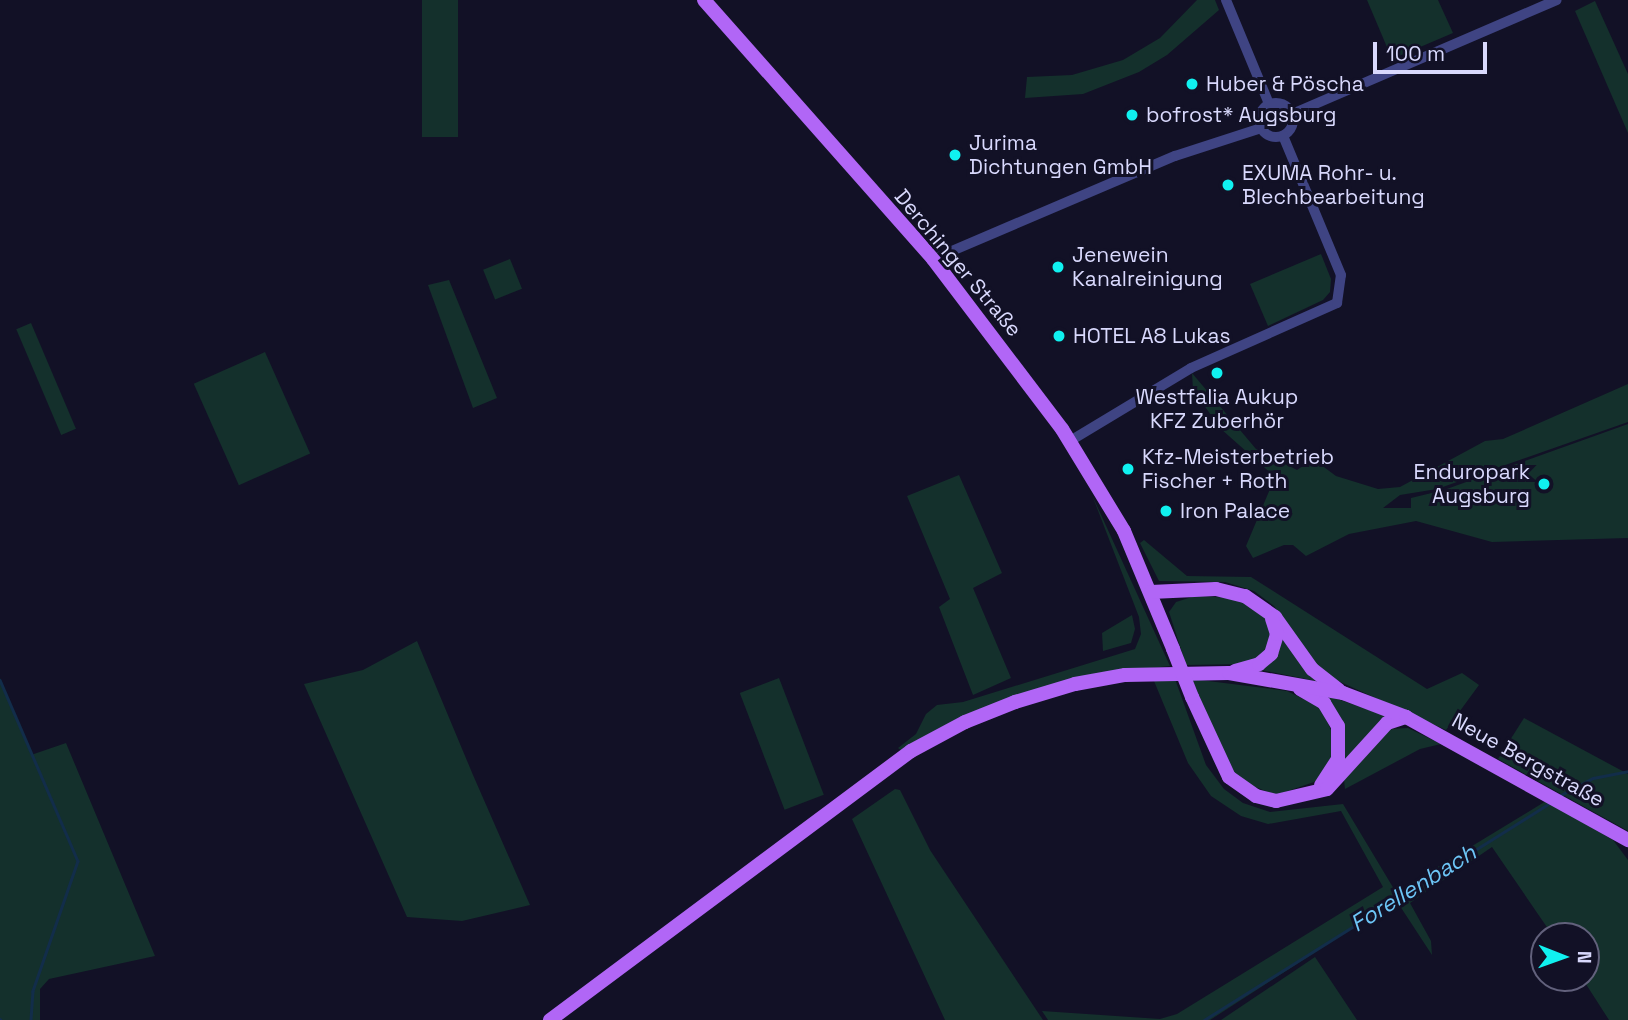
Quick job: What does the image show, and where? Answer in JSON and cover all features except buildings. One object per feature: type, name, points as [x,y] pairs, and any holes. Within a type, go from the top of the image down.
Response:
[{"type":"main road","name":"Derchinger Straße","points":[[704,0],[933,260],[1070,441],[1112,508],[1144,576],[1213,751],[1237,784],[1266,799],[1307,797],[1334,778]]},
{"type":"main road","points":[[1153,599],[1195,589],[1231,591],[1268,612],[1312,669],[1343,693]]},
{"type":"main road","points":[[1229,673],[1259,664],[1270,654],[1277,634],[1268,612]]},
{"type":"main road","points":[[550,1020],[841,801],[911,751],[965,722],[1075,684],[1152,672],[1229,673],[1343,693]]},
{"type":"main road","points":[[1287,682],[1318,698],[1335,719],[1339,752],[1334,778]]},
{"type":"main road","name":"Neue Bergstraße","points":[[1343,693],[1406,717],[1628,840]]},
{"type":"main road","points":[[1334,778],[1387,723],[1406,717]]},
{"type":"street","points":[[1226,0],[1269,104]]},
{"type":"street","points":[[1292,114],[1557,0]]},
{"type":"street","points":[[1269,104],[1285,105],[1292,114],[1293,124],[1283,136]]},
{"type":"street","points":[[1269,104],[1260,114],[1261,128],[1268,135],[1283,136]]},
{"type":"street","points":[[933,260],[1175,156],[1261,128]]},
{"type":"street","points":[[1070,441],[1191,368],[1337,303],[1342,275],[1283,136]]},
{"type":"green space","points":[[422,0],[458,0],[458,137],[422,137]]},
{"type":"green space","points":[[1197,0],[1215,0],[1219,10],[1167,55],[1139,72],[1083,94],[1025,98],[1027,77],[1072,75],[1123,60],[1160,38]]},
{"type":"green space","points":[[1367,0],[1438,0],[1453,33],[1392,59]]},
{"type":"green space","points":[[1595,1],[1628,74],[1628,133],[1575,11]]},
{"type":"green space","points":[[1321,254],[1331,279],[1330,292],[1323,300],[1268,326],[1250,284]]},
{"type":"green space","points":[[510,259],[522,289],[495,300],[483,270]]},
{"type":"green space","points":[[449,280],[497,398],[473,408],[428,285]]},
{"type":"green space","points":[[31,323],[76,429],[61,435],[16,329]]},
{"type":"green space","points":[[265,352],[310,453],[239,485],[194,384]]},
{"type":"green space","points":[[1192,373],[1256,449],[1297,470],[1313,459],[1336,476],[1378,489],[1400,487],[1485,441],[1503,439],[1628,384],[1628,422],[1437,489],[1400,495],[1383,508],[1411,508],[1411,498],[1444,490],[1628,424],[1628,538],[1492,542],[1416,521],[1349,534],[1306,556],[1293,545],[1284,545],[1253,558],[1246,546],[1275,477],[1221,429],[1193,390]]},
{"type":"green space","points":[[959,475],[1002,573],[973,588],[1011,678],[973,695],[939,607],[950,599],[907,496]]},
{"type":"green space","points":[[1092,495],[1170,666],[1099,673],[902,751],[898,748],[916,734],[926,714],[937,705],[963,702],[1135,649],[1141,634],[1139,617]]},
{"type":"green space","points":[[1144,540],[1187,576],[1251,577],[1427,689],[1462,673],[1479,685],[1446,730],[1325,675],[1274,606],[1254,591],[1225,582],[1159,581],[1140,543]]},
{"type":"green space","points":[[1195,596],[1236,598],[1264,617],[1272,632],[1268,652],[1246,664],[1186,665],[1169,612],[1176,602]]},
{"type":"green space","points":[[1132,615],[1135,629],[1131,643],[1103,651],[1102,633]]},
{"type":"green space","points":[[1280,630],[1321,682],[1261,670]]},
{"type":"green space","points":[[417,641],[530,905],[462,921],[407,917],[304,684],[363,670]]},
{"type":"green space","points":[[0,678],[31,755],[66,743],[155,956],[49,979],[40,989],[40,1020],[0,1020]]},
{"type":"green space","points":[[779,678],[824,795],[785,810],[740,693]]},
{"type":"green space","points":[[1175,679],[1206,765],[1224,789],[1243,803],[1270,812],[1343,804],[1394,889],[1403,888],[1546,801],[1613,840],[1628,860],[1628,1020],[1609,1020],[1591,992],[1600,992],[1600,922],[1543,922],[1492,847],[1410,903],[1431,941],[1432,955],[1396,900],[1210,1020],[1048,1020],[1042,1011],[1160,1019],[1177,1014],[1383,887],[1341,811],[1268,824],[1241,816],[1211,796],[1188,763],[1154,681]]},
{"type":"green space","points":[[1192,679],[1287,691],[1320,707],[1333,734],[1332,758],[1317,781],[1276,795],[1245,783],[1227,765]]},
{"type":"green space","points":[[1326,695],[1392,718],[1342,772],[1343,726]]},
{"type":"green space","points":[[1524,718],[1628,774],[1628,831],[1498,759]]},
{"type":"green space","points":[[1408,728],[1441,744],[1420,749],[1345,789],[1344,780],[1388,729]]},
{"type":"green space","points":[[895,789],[900,790],[930,850],[1043,1020],[945,1020],[852,819]]},
{"type":"green space","points":[[1315,957],[1357,1020],[1221,1020]]},
{"type":"waterway","points":[[0,680],[78,861],[33,991],[31,1020]]},
{"type":"waterway","name":"Forellenbach","points":[[1559,796],[1593,778],[1628,771]]},
{"type":"waterway","name":"Forellenbach","points":[[1204,1020],[1551,802]]},
{"type":"place","name":"Huber & Pöscha","points":[[1192,84]]},
{"type":"place","name":"bofrost* Augsburg","points":[[1132,115]]},
{"type":"place","name":"Jurima Dichtungen GmbH","points":[[955,155]]},
{"type":"place","name":"EXUMA Rohr- u. Blechbearbeitung","points":[[1228,185]]},
{"type":"place","name":"Jenewein Kanalreinigung","points":[[1058,267]]},
{"type":"place","name":"HOTEL A8 Lukas","points":[[1059,336]]},
{"type":"place","name":"Westfalia Aukup KFZ Zuberhör","points":[[1217,373]]},
{"type":"place","name":"Kfz-Meisterbetrieb Fischer + Roth","points":[[1128,469]]},
{"type":"place","name":"Enduropark Augsburg","points":[[1544,484]]},
{"type":"place","name":"Iron Palace","points":[[1166,511]]}]
